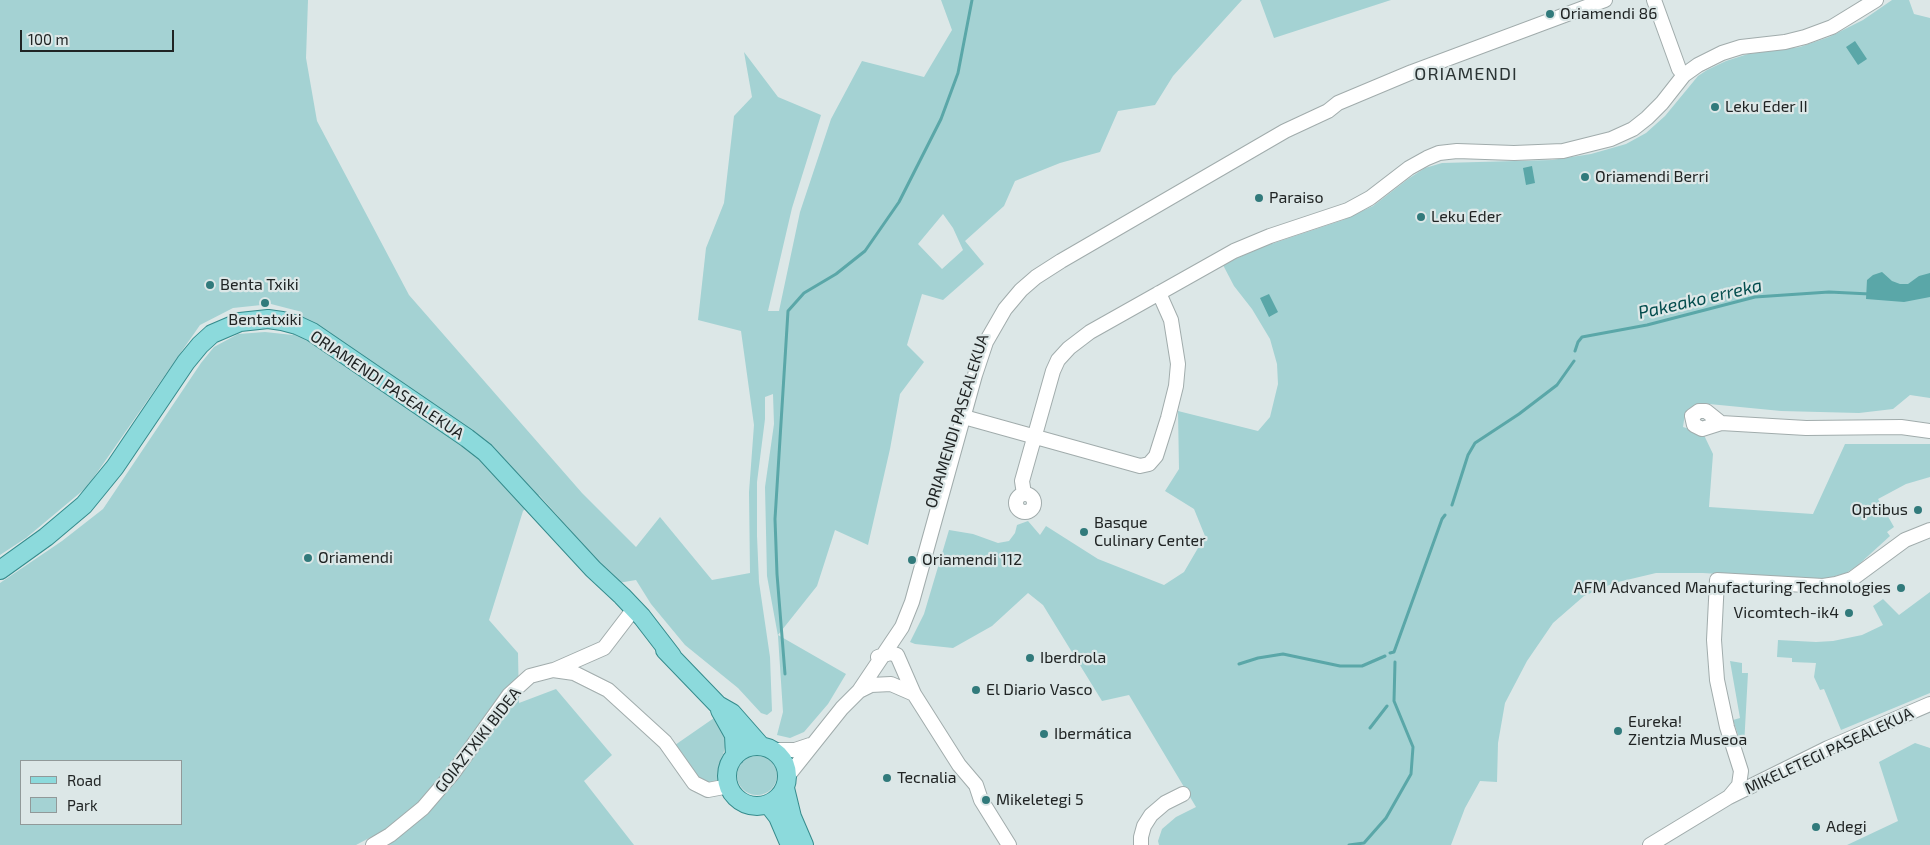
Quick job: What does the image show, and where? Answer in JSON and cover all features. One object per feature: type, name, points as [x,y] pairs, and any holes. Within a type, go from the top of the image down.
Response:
[{"type":"main road","name":"ORIAMENDI PASEALEKUA","points":[[0,570],[20,558],[72,517],[94,494],[115,467],[186,362],[212,334],[226,326],[240,322],[268,319],[297,325],[312,332],[467,438],[502,469],[593,569],[630,614],[718,705],[732,713],[767,748]]},
{"type":"main road","name":"ORIAMENDI PASEALEKUA","points":[[593,569],[642,617],[672,656]]},
{"type":"main road","points":[[718,705],[734,735],[734,756],[727,772],[729,786],[736,797],[751,805],[768,804],[780,795],[786,783]]},
{"type":"main road","points":[[734,756],[750,747],[767,748],[784,762],[792,816],[804,845]]},
{"type":"main road","points":[[768,804],[778,817],[790,845]]},
{"type":"street","name":"ORIAMENDI PASEALEKUA","points":[[786,783],[810,746],[859,691],[902,627],[915,593],[986,342],[1005,309],[1021,290],[1036,277],[1068,257],[1285,130],[1328,111],[1338,103],[1589,3],[1605,0]]},
{"type":"street","points":[[1654,0],[1679,69],[1684,75]]},
{"type":"street","points":[[1024,494],[1022,480],[1053,371],[1058,360],[1078,339],[1249,244],[1348,210],[1370,198],[1409,168],[1439,153],[1457,151],[1544,152],[1572,149],[1611,139],[1632,129],[1647,118],[1662,103],[1684,75],[1698,64],[1741,47],[1785,42],[1805,37],[1832,27],[1876,0]]},
{"type":"street","name":"ORIAMENDI PASEALEKUA","points":[[842,708],[843,700],[851,686],[891,630],[905,598],[969,368],[980,335],[992,313],[1012,288],[1034,268],[1299,115],[1326,104],[1338,103]]},
{"type":"street","points":[[964,416],[1140,466],[1150,464],[1156,456],[1168,418],[1176,386],[1178,364],[1171,320],[1159,293]]},
{"type":"street","points":[[964,416],[963,406],[969,380],[969,368]]},
{"type":"street","points":[[950,439],[955,432],[958,422],[964,416]]},
{"type":"street","points":[[1721,423],[1806,428],[1902,427],[1930,431]]},
{"type":"street","name":"MIKELETEGI PASEALEKUA","points":[[1729,797],[1739,785],[1741,771],[1727,727],[1717,680],[1714,640],[1717,580],[1823,586],[1836,584],[1852,578],[1905,540],[1930,530]]},
{"type":"street","points":[[553,670],[604,648],[630,614]]},
{"type":"street","points":[[902,627],[901,642],[904,667]]},
{"type":"street","points":[[865,668],[870,666],[877,657],[890,653],[898,655],[914,694],[966,775],[976,785],[981,800],[1009,845]]},
{"type":"street","name":"GOIAZTXIKI BIDEA","points":[[373,845],[390,835],[423,808],[453,773],[509,695],[530,676],[553,670],[574,673],[608,690],[665,742],[694,784],[708,790],[729,786]]},
{"type":"street","points":[[859,691],[871,685],[892,684],[914,694]]},
{"type":"street","name":"MIKELETEGI PASEALEKUA","points":[[1650,845],[1729,797],[1828,748],[1930,704]]},
{"type":"street","points":[[767,748],[795,750],[810,746]]},
{"type":"street","points":[[1141,845],[1144,826],[1151,815],[1165,803],[1183,794]]},
{"type":"green space","points":[[0,0],[308,0],[306,58],[317,121],[409,295],[582,493],[636,547],[660,517],[712,580],[750,573],[749,492],[754,425],[741,331],[698,320],[706,248],[724,203],[734,116],[752,97],[744,52],[778,97],[821,115],[792,208],[768,311],[779,311],[800,212],[831,119],[862,61],[924,77],[952,30],[941,0],[1242,0],[1173,76],[1155,105],[1118,111],[1100,152],[1060,163],[1015,181],[1004,206],[965,241],[984,264],[943,300],[922,294],[907,345],[924,362],[900,394],[890,449],[868,545],[835,530],[817,586],[778,635],[846,674],[828,704],[804,732],[790,738],[777,735],[783,712],[778,636],[767,576],[765,487],[774,424],[773,394],[765,397],[765,419],[757,482],[759,582],[770,657],[772,711],[767,715],[761,713],[738,688],[685,645],[651,604],[636,580],[618,583],[539,495],[523,511],[489,620],[518,653],[519,703],[556,689],[612,755],[584,781],[634,845],[376,845],[373,836],[356,845],[0,845],[0,583],[62,541],[103,509],[201,363],[214,347],[238,334],[265,332],[293,335],[302,312],[271,304],[233,308],[200,325],[87,487],[26,538],[0,555]],"holes":[[[943,214],[953,228],[963,250],[942,269],[918,244]]]},
{"type":"green space","points":[[1260,0],[1391,0],[1274,38]]},
{"type":"green space","points":[[1892,0],[1909,0],[1914,14],[1930,18],[1930,398],[1910,395],[1893,409],[1859,413],[1781,411],[1699,403],[1685,414],[1683,427],[1703,433],[1713,454],[1709,507],[1813,514],[1845,444],[1930,444],[1930,477],[1906,484],[1878,499],[1894,527],[1887,532],[1890,536],[1857,566],[1846,573],[1825,579],[1813,580],[1703,573],[1656,573],[1614,583],[1584,596],[1553,623],[1527,661],[1505,703],[1498,743],[1497,782],[1480,781],[1465,808],[1451,845],[1159,845],[1158,841],[1162,829],[1176,817],[1196,807],[1129,695],[1102,701],[1043,605],[1028,593],[992,626],[953,648],[910,642],[924,614],[949,530],[973,534],[998,543],[1009,541],[1015,533],[1017,525],[1028,521],[1040,535],[1046,526],[1098,559],[1164,585],[1184,572],[1205,536],[1194,509],[1165,491],[1179,469],[1178,411],[1258,431],[1270,417],[1278,384],[1277,364],[1270,339],[1252,309],[1234,286],[1223,265],[1259,248],[1343,220],[1373,206],[1425,168],[1442,163],[1552,160],[1591,154],[1626,144],[1646,133],[1665,116],[1698,76],[1707,70],[1748,54],[1800,47],[1829,37],[1863,20]]},
{"type":"green space","points":[[1930,592],[1930,693],[1841,730],[1824,689],[1820,690],[1814,677],[1816,663],[1792,662],[1792,658],[1777,657],[1778,640],[1833,641],[1862,635],[1883,625],[1873,606],[1883,599],[1899,615]]},
{"type":"green space","points":[[1730,661],[1742,663],[1742,673],[1748,673],[1744,746],[1742,746],[1733,720],[1740,718]]},
{"type":"green space","points":[[714,718],[721,724],[727,740],[719,769],[719,779],[716,782],[707,783],[699,779],[675,745]]},
{"type":"green space","points":[[1915,743],[1930,748],[1930,845],[1847,845],[1898,821],[1879,762]]},
{"type":"green space","points":[[757,755],[771,761],[777,775],[771,789],[757,795],[743,789],[737,775],[743,761]]},
{"type":"shaded area","points":[[1855,41],[1867,59],[1858,65],[1846,47]]},
{"type":"shaded area","points":[[1532,166],[1535,183],[1526,185],[1523,168]]},
{"type":"shaded area","points":[[1882,272],[1892,281],[1900,284],[1908,284],[1919,276],[1930,273],[1930,297],[1904,302],[1866,299],[1867,280],[1873,275]]},
{"type":"shaded area","points":[[1269,294],[1278,312],[1269,317],[1260,298]]},
{"type":"waterway","points":[[785,674],[777,574],[775,519],[788,311],[804,293],[836,274],[865,251],[899,202],[941,119],[958,73],[972,0]]},
{"type":"waterway","name":"Pakeako erreka","points":[[1575,351],[1582,337],[1647,325],[1755,297],[1829,292],[1870,294]]},
{"type":"waterway","name":"Pakeako erreka","points":[[1452,505],[1468,455],[1475,443],[1519,414],[1557,385],[1574,361]]},
{"type":"waterway","name":"Pakeako erreka","points":[[1390,653],[1394,652],[1445,515]]},
{"type":"waterway","points":[[1239,664],[1258,658],[1283,654],[1340,666],[1362,666],[1385,656]]},
{"type":"waterway","points":[[1349,845],[1364,843],[1386,818],[1411,774],[1413,747],[1394,701],[1395,662]]},
{"type":"waterway","points":[[1370,728],[1387,706]]},
{"type":"place","name":"Oriamendi 86","points":[[1550,14]]},
{"type":"place","name":"Leku Eder II","points":[[1715,107]]},
{"type":"place","name":"Oriamendi Berri","points":[[1585,177]]},
{"type":"place","name":"Paraiso","points":[[1259,198]]},
{"type":"place","name":"Leku Eder","points":[[1421,217]]},
{"type":"place","name":"Benta Txiki","points":[[210,285]]},
{"type":"place","name":"Bentatxiki","points":[[265,303]]},
{"type":"place","name":"Optibus","points":[[1918,510]]},
{"type":"place","name":"Basque Culinary Center","points":[[1084,532]]},
{"type":"place","name":"Oriamendi","points":[[308,558]]},
{"type":"place","name":"Oriamendi 112","points":[[912,560]]},
{"type":"place","name":"AFM Advanced Manufacturing Technologies","points":[[1901,588]]},
{"type":"place","name":"Vicomtech-ik4","points":[[1849,613]]},
{"type":"place","name":"Iberdrola","points":[[1030,658]]},
{"type":"place","name":"El Diario Vasco","points":[[976,690]]},
{"type":"place","name":"Eureka! Zientzia Museoa","points":[[1618,731]]},
{"type":"place","name":"Ibermática","points":[[1044,734]]},
{"type":"place","name":"Tecnalia","points":[[887,778]]},
{"type":"place","name":"Mikeletegi 5","points":[[986,800]]},
{"type":"place","name":"Adegi","points":[[1816,827]]},
{"type":"district","name":"ORIAMENDI","points":[[1466,74]]}]
